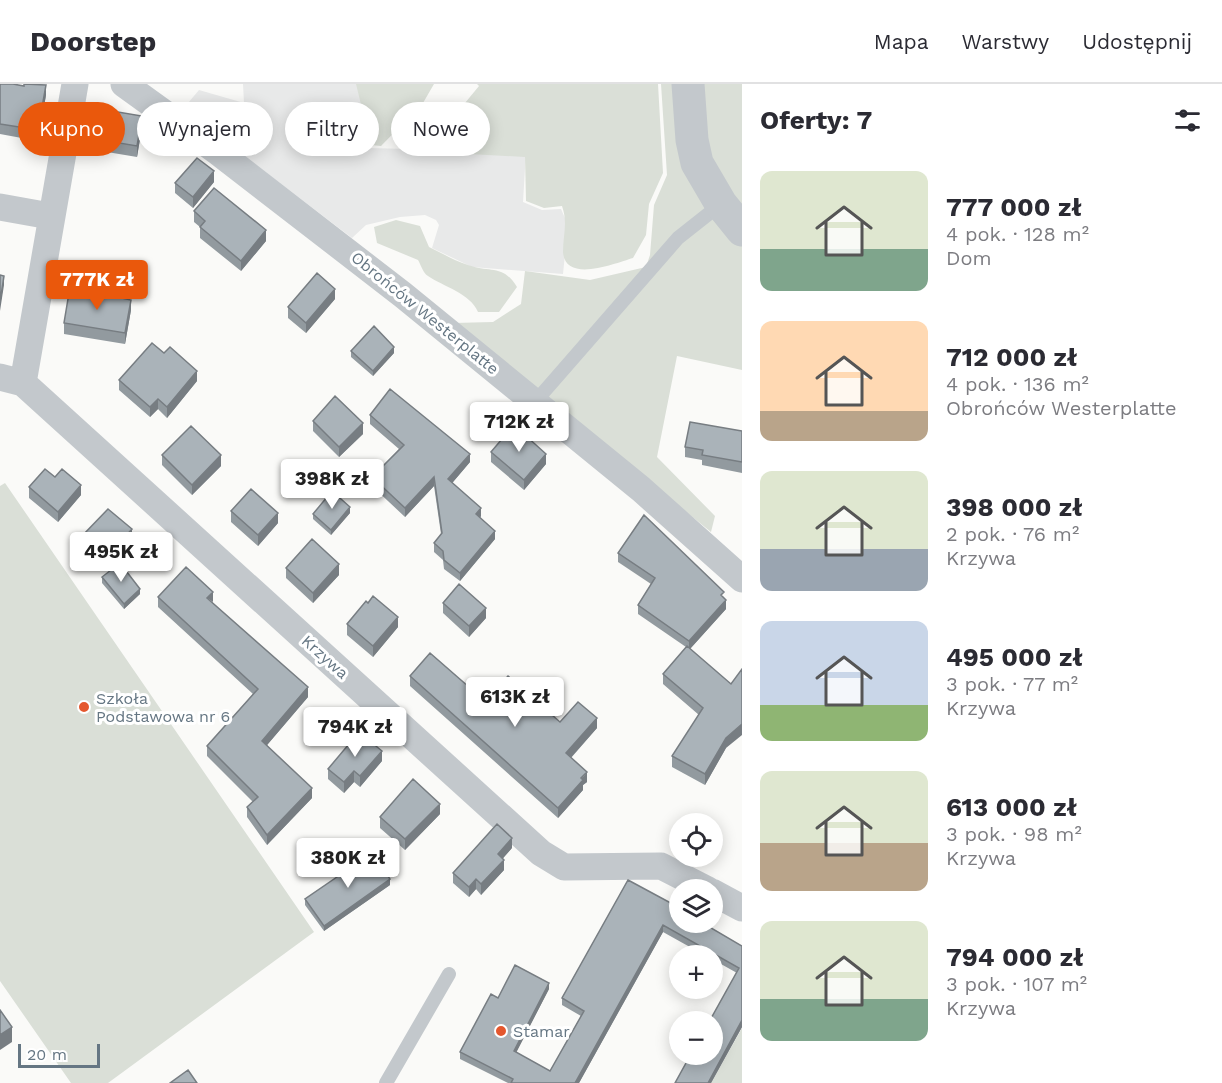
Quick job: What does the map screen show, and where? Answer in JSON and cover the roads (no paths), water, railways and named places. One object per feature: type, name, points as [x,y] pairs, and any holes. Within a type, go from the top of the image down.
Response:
[{"type":"street","points":[[12,380],[50,216],[75,84]]},
{"type":"street","name":"Obrońców Westerplatte","points":[[124,84],[278,197],[535,402],[641,489],[742,579]]},
{"type":"street","points":[[688,84],[692,140],[697,163],[721,204],[742,230]]},
{"type":"street","points":[[0,207],[50,216]]},
{"type":"street","name":"Krzywa","points":[[12,380],[541,853],[564,867],[660,866],[686,879]]},
{"type":"street","points":[[723,898],[742,908]]},
{"type":"lane","points":[[535,402],[678,238],[721,204]]},
{"type":"lane","points":[[386,1083],[449,974]]},
{"type":"place","name":"Szkoła Podstawowa nr 6","points":[[84,707]]},
{"type":"place","name":"Stamar","points":[[501,1031]]}]
